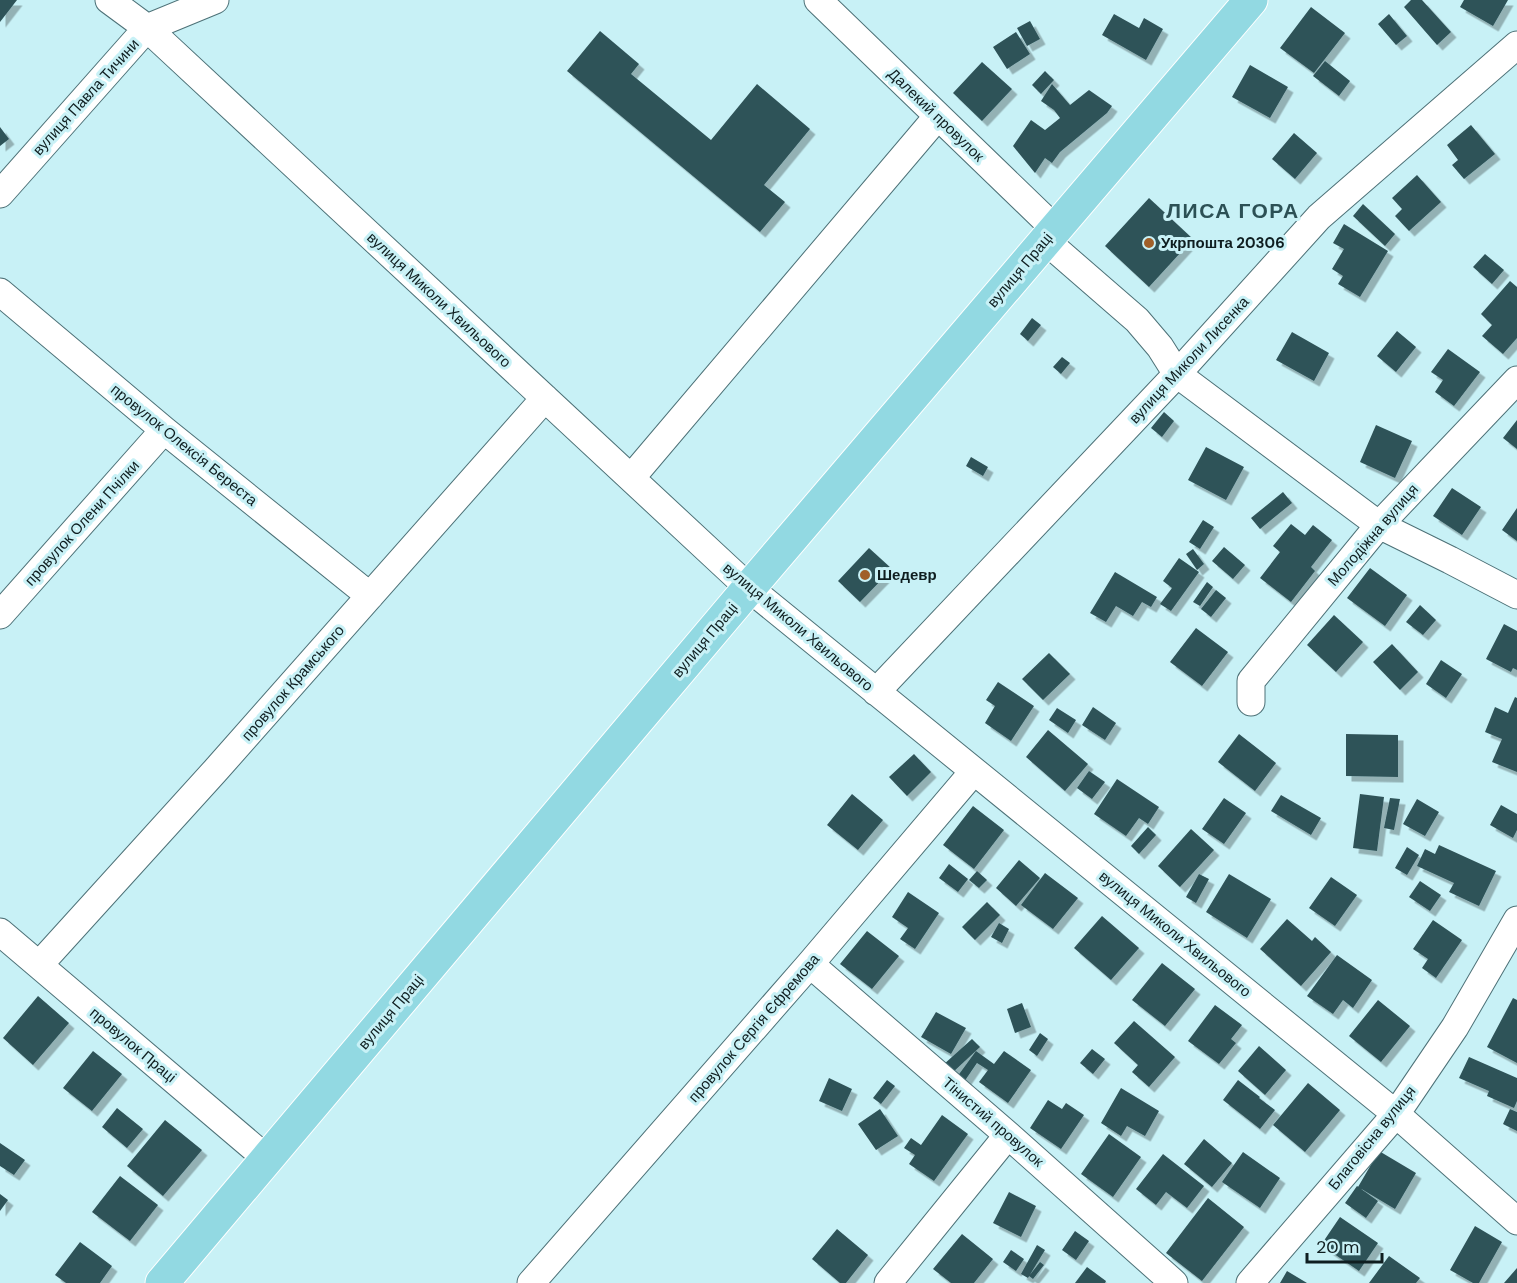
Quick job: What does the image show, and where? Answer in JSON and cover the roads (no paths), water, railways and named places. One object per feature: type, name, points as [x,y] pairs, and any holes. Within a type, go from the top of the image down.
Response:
[{"type":"main road","name":"вулиця Праці","points":[[162,1283],[749,588],[1251,0]]},
{"type":"street","name":"вулиця Павла Тичини","points":[[0,194],[147,28],[215,0]]},
{"type":"street","name":"Далекий провулок","points":[[818,0],[938,116],[1050,235],[1137,320],[1160,347],[1177,374]]},
{"type":"street","name":"вулиця Миколи Хвильового","points":[[111,1],[147,28],[749,588],[1396,1114],[1517,1221]]},
{"type":"street","name":"вулиця Миколи Лисенка","points":[[876,692],[1177,374],[1319,217],[1517,45]]},
{"type":"street","points":[[631,478],[938,116]]},
{"type":"street","name":"провулок Олексія Береста","points":[[0,292],[164,430],[370,596]]},
{"type":"street","points":[[1177,374],[1379,525],[1517,595]]},
{"type":"street","name":"Молодіжна вулиця","points":[[1251,702],[1251,681],[1379,525],[1517,380]]},
{"type":"street","name":"провулок Крамського","points":[[39,965],[223,762],[545,398]]},
{"type":"street","name":"провулок Олени Пчілки","points":[[0,615],[164,430]]},
{"type":"street","name":"провулок Сергія Єфремова","points":[[531,1283],[810,964],[974,771]]},
{"type":"street","name":"Благовісна вулиця","points":[[1250,1283],[1396,1114],[1455,1027],[1517,920]]},
{"type":"street","name":"провулок Праці","points":[[0,932],[267,1159]]},
{"type":"street","name":"Тінистий провулок","points":[[810,964],[1008,1135],[1174,1283]]},
{"type":"street","points":[[888,1283],[1008,1135]]},
{"type":"place","name":"Укрпошта 20306","points":[[1149,243]]},
{"type":"place","name":"Шедевр","points":[[865,575]]},
{"type":"district","name":"ЛИСА ГОРА","points":[[1233,211]]}]
